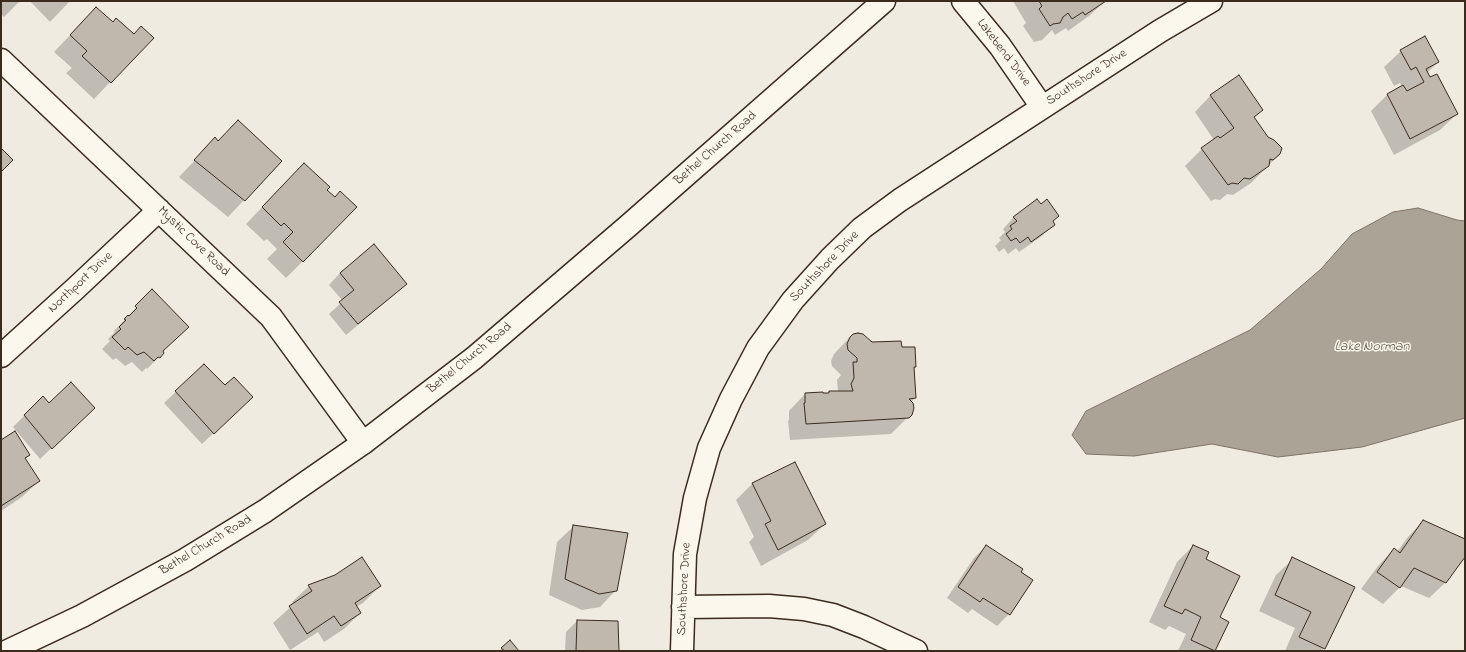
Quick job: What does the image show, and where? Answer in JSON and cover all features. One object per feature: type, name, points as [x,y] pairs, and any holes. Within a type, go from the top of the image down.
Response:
[{"type":"street","name":"Bethel Church Road","points":[[8,651],[82,616],[185,560],[265,511],[363,443],[480,353],[628,226],[884,1]]},
{"type":"street","name":"Lakebend Drive","points":[[964,1],[1000,46],[1042,107]]},
{"type":"street","name":"Southshore Drive","points":[[682,651],[685,554],[695,498],[707,456],[732,398],[762,342],[793,300],[830,259],[862,228],[900,200],[1160,31],[1211,1]]},
{"type":"street","name":"Mystic Cove Road","points":[[1,60],[271,317],[363,443]]},
{"type":"street","name":"Northport Drive","points":[[1,356],[159,210]]},
{"type":"street","points":[[684,607],[769,606],[804,609],[833,615],[864,627],[916,651]]},
{"type":"water","name":"Lake Norman","points":[[1418,208],[1465,221],[1465,418],[1362,447],[1278,457],[1212,444],[1134,456],[1086,454],[1072,435],[1086,411],[1250,330],[1321,269],[1352,234],[1393,212]]},
{"type":"building","points":[[1039,1],[1106,1],[1085,15],[1083,12],[1072,19],[1068,13],[1063,17],[1060,23],[1050,26],[1039,9],[1042,6]]},
{"type":"building","points":[[96,7],[113,22],[116,18],[134,34],[141,26],[154,38],[111,83],[82,56],[87,51],[70,35]]},
{"type":"building","points":[[1425,36],[1439,62],[1426,69],[1430,77],[1437,74],[1458,114],[1410,139],[1387,94],[1403,85],[1407,91],[1424,82],[1416,67],[1411,70],[1400,50]]},
{"type":"building","points":[[1239,75],[1263,110],[1254,117],[1268,137],[1274,140],[1282,148],[1280,154],[1273,160],[1270,159],[1269,166],[1250,179],[1244,178],[1238,184],[1232,183],[1228,185],[1201,148],[1218,136],[1220,138],[1234,128],[1210,95]]},
{"type":"building","points":[[238,120],[282,161],[245,201],[194,160],[215,137],[218,141]]},
{"type":"building","points":[[1,148],[13,160],[1,172]]},
{"type":"building","points":[[304,163],[330,187],[327,190],[335,197],[340,191],[357,207],[303,262],[283,242],[293,232],[284,223],[281,226],[262,207]]},
{"type":"building","points":[[1037,199],[1041,204],[1047,199],[1059,216],[1053,221],[1055,225],[1031,242],[1028,237],[1020,243],[1016,238],[1011,241],[1006,234],[1012,229],[1010,226],[1017,221],[1013,217]]},
{"type":"building","points":[[374,244],[407,284],[358,324],[339,302],[354,290],[340,273]]},
{"type":"building","points":[[152,289],[189,327],[163,351],[164,353],[160,358],[158,357],[154,361],[144,352],[137,355],[128,347],[125,350],[112,337],[121,329],[119,327],[126,320],[124,319],[137,308],[135,306]]},
{"type":"building","points":[[853,334],[863,334],[872,342],[901,341],[902,347],[915,347],[916,367],[914,367],[916,398],[909,399],[913,403],[914,408],[912,415],[909,418],[806,424],[804,403],[805,393],[853,391],[851,384],[854,378],[853,362],[857,362],[857,358],[848,350],[847,344]]},
{"type":"building","points":[[204,364],[225,385],[234,377],[253,397],[214,434],[175,391]]},
{"type":"building","points":[[71,382],[95,408],[52,449],[24,415],[43,396],[49,403]]},
{"type":"building","points":[[15,431],[30,455],[25,458],[40,481],[1,506],[1,440]]},
{"type":"building","points":[[795,462],[826,524],[778,550],[765,524],[771,521],[752,483]]},
{"type":"building","points":[[1423,520],[1465,539],[1465,557],[1446,583],[1414,568],[1400,588],[1377,572],[1394,548],[1400,553]]},
{"type":"building","points":[[573,525],[628,533],[617,591],[599,594],[565,579]]},
{"type":"building","points":[[986,545],[1023,569],[1021,572],[1033,580],[1010,615],[983,598],[980,602],[958,587]]},
{"type":"building","points":[[1193,545],[1209,552],[1206,559],[1240,576],[1220,617],[1229,622],[1215,651],[1191,640],[1201,617],[1185,609],[1182,614],[1164,606]]},
{"type":"building","points":[[362,557],[381,586],[355,603],[361,613],[341,626],[334,616],[307,634],[289,606],[312,591],[308,585],[335,575]]},
{"type":"building","points":[[1292,557],[1355,587],[1325,649],[1299,637],[1311,612],[1275,595]]},
{"type":"building","points":[[577,620],[618,621],[619,651],[576,651]]},
{"type":"building","points":[[510,640],[519,651],[505,651],[501,648]]}]
